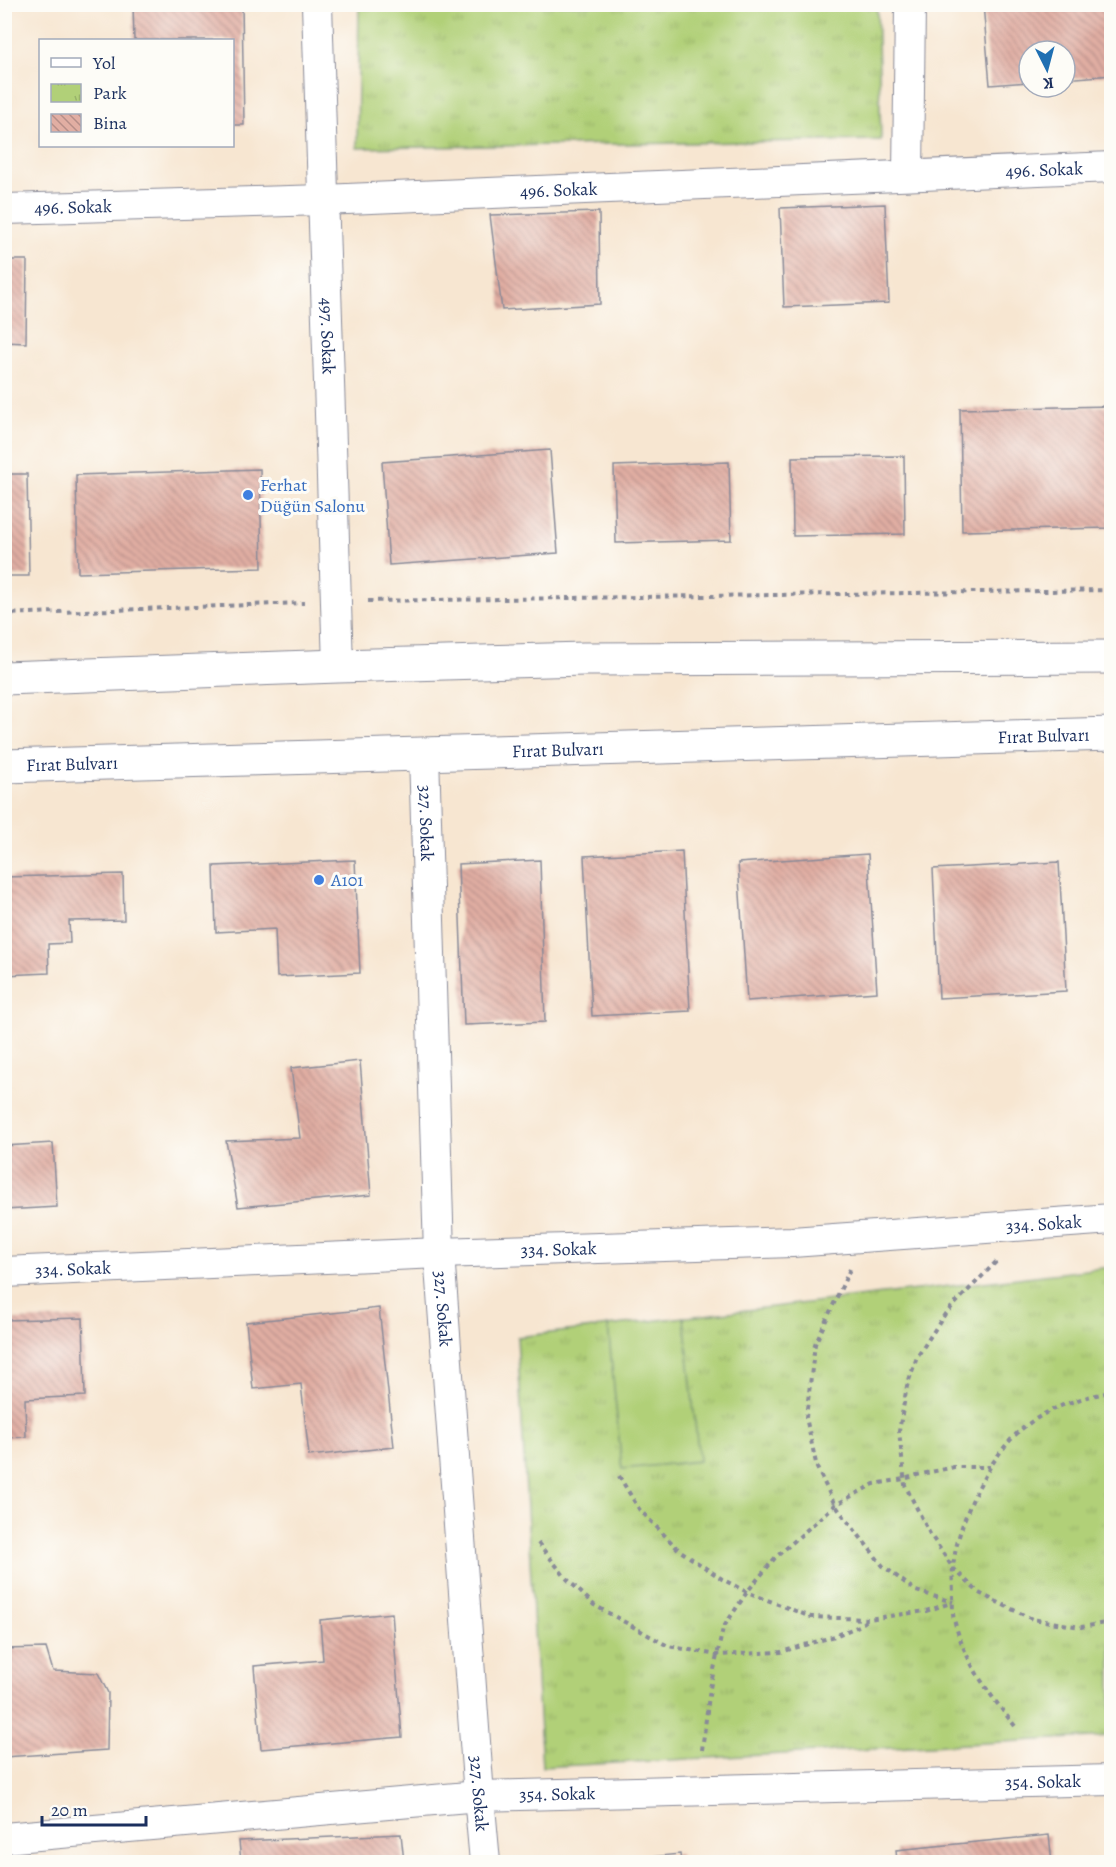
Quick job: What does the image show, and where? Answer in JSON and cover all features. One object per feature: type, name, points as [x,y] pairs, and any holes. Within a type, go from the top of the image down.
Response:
[{"type":"main road","points":[[4,678],[584,659],[1112,657]]},
{"type":"main road","name":"Fırat Bulvarı","points":[[4,766],[1112,734]]},
{"type":"street","name":"497. Sokak","points":[[317,4],[338,666]]},
{"type":"street","points":[[908,175],[910,4]]},
{"type":"street","name":"496. Sokak","points":[[4,209],[323,200],[1112,167]]},
{"type":"street","name":"327. Sokak","points":[[424,754],[439,1253],[485,1863]]},
{"type":"street","name":"334. Sokak","points":[[4,1272],[439,1253],[792,1242],[1112,1219]]},
{"type":"street","name":"354. Sokak","points":[[4,1838],[479,1796],[1112,1780]]},
{"type":"path","points":[[4,614],[336,602],[1112,590]]},
{"type":"path","points":[[1032,1226],[945,1314],[917,1357],[907,1386],[899,1431],[905,1485],[930,1534],[953,1568],[979,1593],[1032,1620],[1081,1626],[1112,1622]]},
{"type":"path","points":[[865,1237],[815,1344],[806,1417],[817,1468],[835,1505],[883,1566],[916,1591],[953,1602]]},
{"type":"path","points":[[1015,1726],[991,1697],[970,1663],[954,1618],[953,1568],[961,1530],[990,1467],[1023,1428],[1064,1404],[1112,1392]]},
{"type":"path","points":[[702,1750],[710,1688],[723,1628],[747,1592],[775,1558],[835,1505],[874,1484],[954,1467],[990,1467]]},
{"type":"path","points":[[619,1476],[639,1509],[679,1550],[722,1579],[747,1592],[811,1617],[868,1619],[926,1611],[953,1602]]},
{"type":"path","points":[[538,1543],[566,1578],[594,1605],[668,1646],[717,1655],[781,1652],[835,1636],[859,1626],[868,1619]]},
{"type":"green space","points":[[359,5],[877,5],[881,140],[357,148]]},
{"type":"green space","points":[[1111,1267],[1111,1736],[542,1767],[517,1337]]},
{"type":"green space","points":[[684,1317],[699,1461],[622,1469],[608,1326]]},
{"type":"building","points":[[133,4],[242,4],[244,125],[234,125],[234,39],[134,39]]},
{"type":"building","points":[[983,4],[1112,4],[1112,75],[1077,78],[1077,39],[1017,39],[1017,83],[990,85]]},
{"type":"building","points":[[885,204],[889,303],[784,307],[780,208]]},
{"type":"building","points":[[599,212],[600,304],[502,310],[490,215]]},
{"type":"building","points":[[4,260],[27,260],[26,343],[4,342]]},
{"type":"building","points":[[1112,406],[1112,528],[962,531],[960,409]]},
{"type":"building","points":[[550,450],[558,553],[389,565],[382,462]]},
{"type":"building","points":[[904,456],[905,534],[793,536],[792,457]]},
{"type":"building","points":[[729,462],[731,540],[616,543],[614,466]]},
{"type":"building","points":[[260,469],[262,568],[78,573],[76,475]]},
{"type":"building","points":[[4,474],[27,474],[29,576],[4,576]]},
{"type":"building","points":[[682,851],[690,1011],[592,1016],[584,856]]},
{"type":"building","points":[[868,854],[877,992],[747,1001],[738,863]]},
{"type":"building","points":[[355,860],[360,973],[277,977],[275,929],[216,932],[214,866]]},
{"type":"building","points":[[540,860],[545,1022],[464,1025],[458,864]]},
{"type":"building","points":[[1059,862],[1066,991],[939,998],[933,869]]},
{"type":"building","points":[[123,874],[124,920],[69,921],[70,943],[48,944],[49,973],[4,975],[4,877]]},
{"type":"building","points":[[360,1061],[371,1195],[238,1207],[226,1141],[300,1138],[291,1068]]},
{"type":"building","points":[[53,1143],[57,1207],[4,1210],[4,1146]]},
{"type":"building","points":[[379,1308],[394,1447],[309,1456],[301,1384],[253,1389],[246,1322]]},
{"type":"building","points":[[83,1318],[85,1396],[25,1399],[26,1437],[4,1438],[4,1320]]},
{"type":"building","points":[[392,1613],[402,1737],[261,1749],[254,1666],[323,1660],[320,1620]]},
{"type":"building","points":[[46,1648],[53,1671],[98,1673],[108,1693],[107,1750],[4,1757],[4,1649]]},
{"type":"building","points":[[401,1834],[404,1862],[241,1862],[239,1841]]},
{"type":"building","points":[[1049,1835],[1052,1862],[897,1862],[896,1850]]},
{"type":"building","points":[[680,1854],[681,1862],[609,1862],[609,1861]]},
{"type":"place","name":"Ferhat Düğün Salonu","points":[[248,495]]},
{"type":"place","name":"A101","points":[[319,880]]}]
